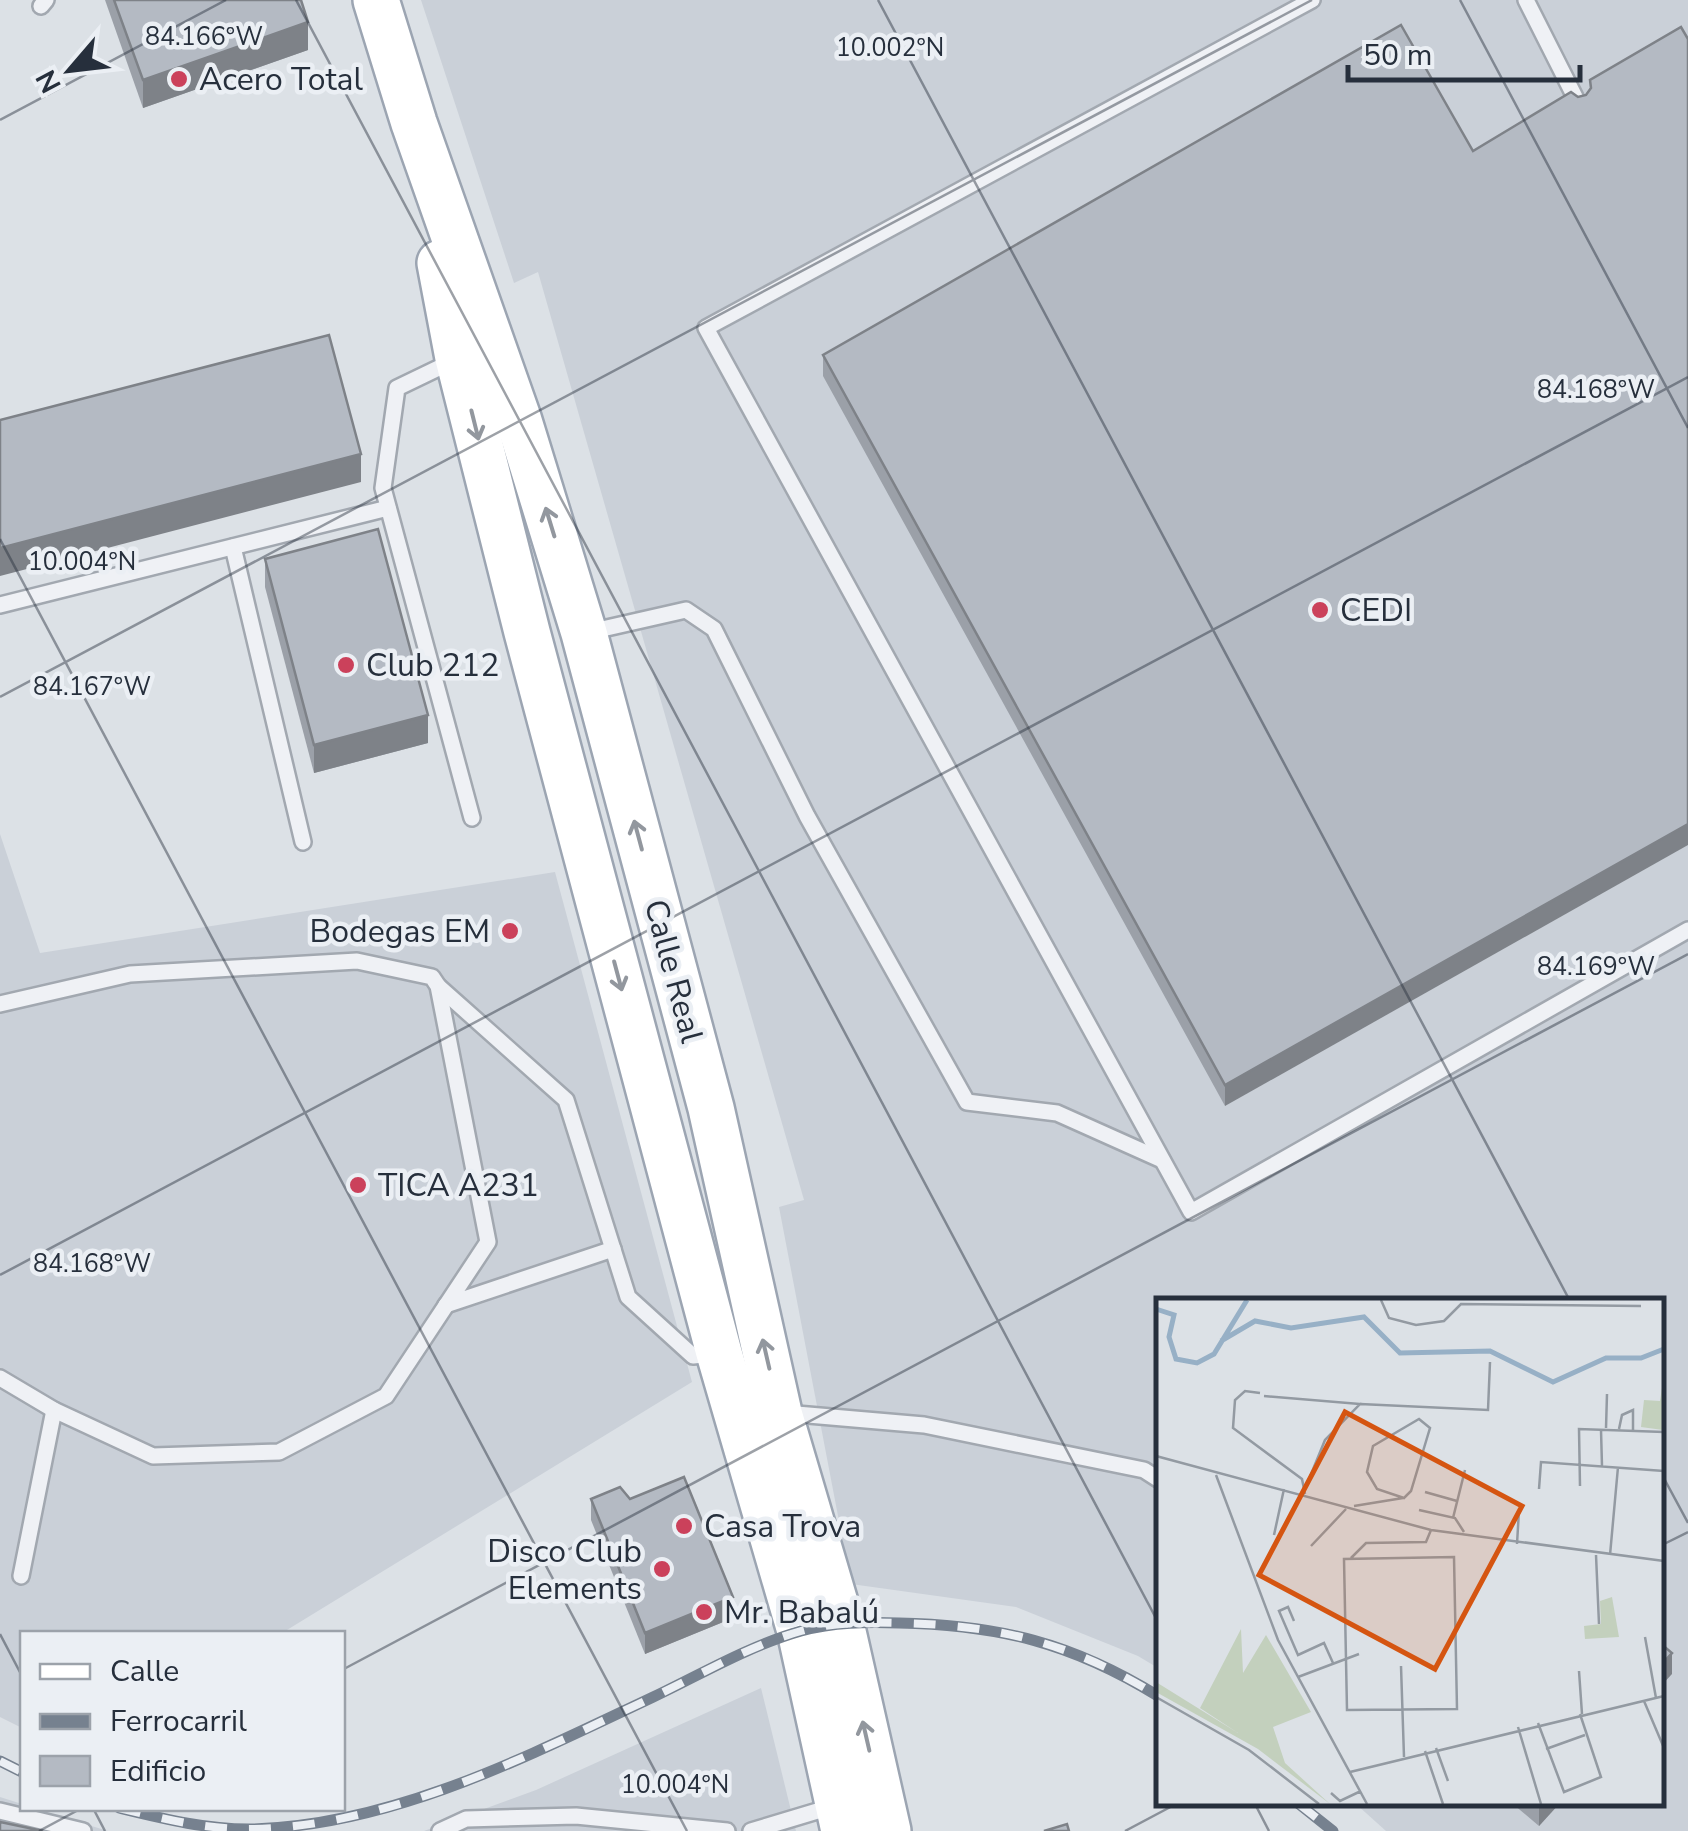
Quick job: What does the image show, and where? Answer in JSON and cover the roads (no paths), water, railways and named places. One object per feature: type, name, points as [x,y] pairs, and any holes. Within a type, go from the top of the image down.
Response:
[{"type":"main road","name":"Calle Real","points":[[376,0],[414,123],[503,375],[584,632],[710,1108],[779,1413],[840,1622],[888,1831]]},
{"type":"main road","name":"Calle Real","points":[[414,123],[458,358],[496,511],[719,1354],[800,1632],[841,1818]]},
{"type":"main road","points":[[496,511],[556,608],[584,632],[566,708],[561,761]]},
{"type":"lane","points":[[1312,0],[706,328],[1191,1212],[1688,930]]},
{"type":"lane","points":[[1526,0],[1580,107]]},
{"type":"lane","points":[[458,358],[397,388],[382,488],[472,818]]},
{"type":"lane","points":[[0,604],[388,508]]},
{"type":"lane","points":[[233,546],[303,842]]},
{"type":"lane","points":[[584,632],[686,610],[702,618],[714,629],[807,816],[967,1102],[1057,1114],[1162,1160]]},
{"type":"lane","points":[[0,1004],[130,974],[357,961],[432,977],[566,1100],[628,1298],[694,1356],[719,1354]]},
{"type":"lane","points":[[0,1378],[54,1410],[153,1456],[279,1452],[386,1396],[488,1242],[438,986]]},
{"type":"lane","points":[[446,1305],[613,1249]]},
{"type":"lane","points":[[21,1576],[54,1410]]},
{"type":"lane","points":[[779,1413],[924,1425],[1144,1470],[1156,1479]]},
{"type":"lane","points":[[0,1811],[83,1831]]},
{"type":"lane","points":[[440,1831],[466,1819],[576,1816],[727,1831]]},
{"type":"lane","points":[[752,1831],[841,1818]]},
{"type":"railway","points":[[132,1811],[237,1829],[306,1825],[357,1815],[507,1765],[762,1645],[801,1631],[838,1624],[935,1625],[1034,1640],[1095,1663],[1156,1695]]},
{"type":"railway","points":[[0,1761],[20,1771]]},
{"type":"railway","points":[[1302,1806],[1333,1831]]},
{"type":"place","name":"Acero Total","points":[[179,79]]},
{"type":"place","name":"CEDI","points":[[1320,610]]},
{"type":"place","name":"Club 212","points":[[346,665]]},
{"type":"place","name":"Bodegas EM","points":[[510,931]]},
{"type":"place","name":"TICA A231","points":[[358,1185]]},
{"type":"place","name":"Casa Trova","points":[[684,1526]]},
{"type":"place","name":"Disco Club Elements","points":[[662,1569]]},
{"type":"place","name":"Mr. Babalú","points":[[704,1612]]}]
